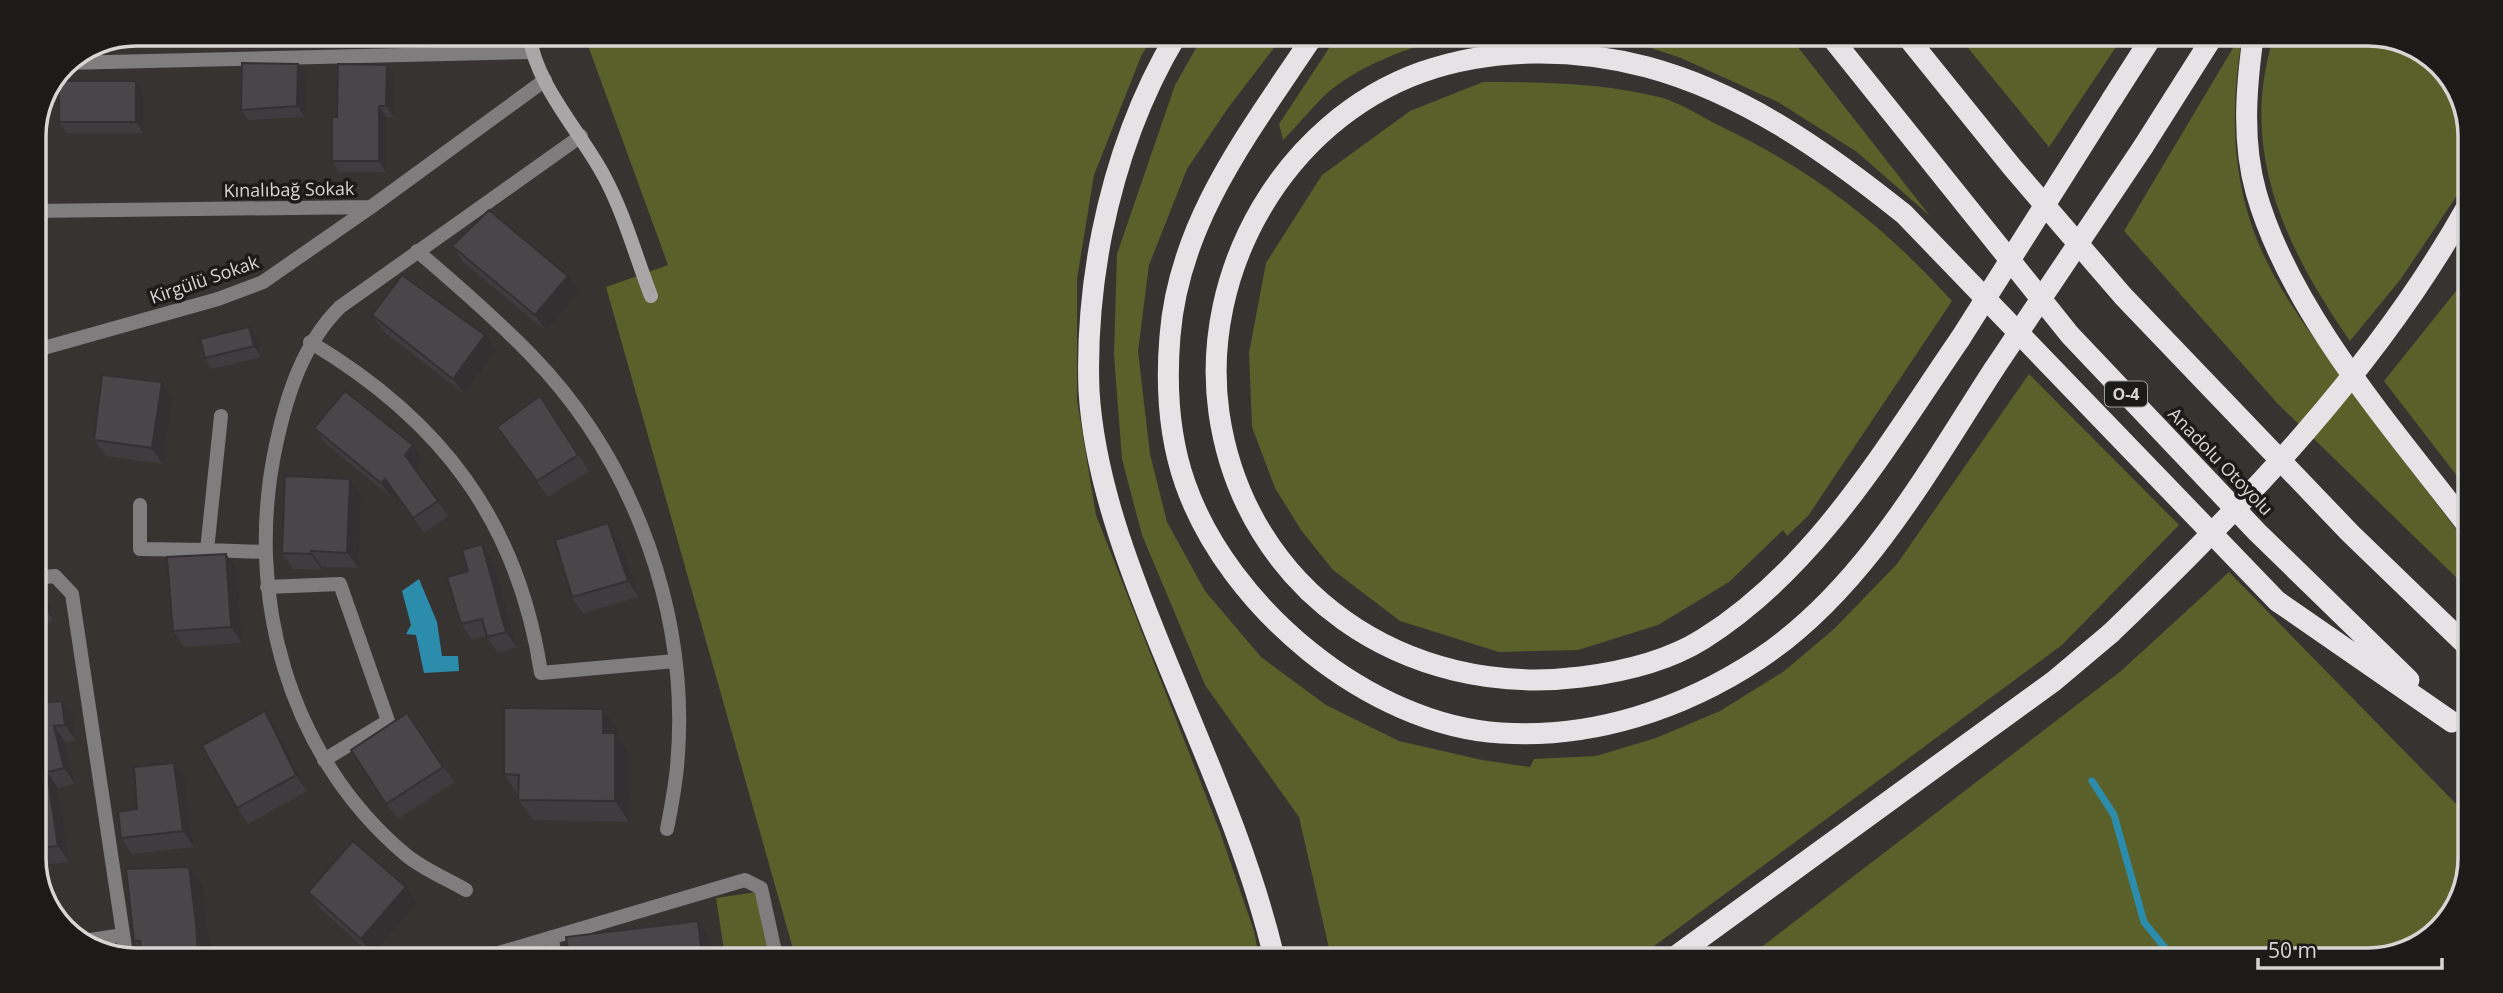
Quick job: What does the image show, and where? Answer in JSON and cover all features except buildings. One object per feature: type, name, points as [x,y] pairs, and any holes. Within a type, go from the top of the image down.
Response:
[{"type":"highway","points":[[1171,46],[1127,140],[1108,206],[1095,270],[1089,334],[1089,392],[1099,458],[1129,567],[1251,876],[1271,948]]},
{"type":"highway","points":[[1306,46],[1221,176],[1195,226],[1181,274],[1170,332],[1168,384],[1173,435],[1185,484],[1210,536],[1256,599],[1273,620],[1316,658],[1396,706],[1448,724],[1498,733],[1546,733],[1655,713],[1700,692],[1761,658],[1841,586],[1914,493],[2143,148],[2207,46]]},
{"type":"highway","name":"Anadolu Otoyolu","points":[[1838,46],[2070,335],[2257,532],[2458,726]]},
{"type":"highway","points":[[1914,46],[2012,167],[2123,296],[2350,533],[2458,637]]},
{"type":"highway","points":[[2146,46],[2112,99],[1986,298],[1960,339],[1828,527],[1773,586],[1699,642],[1636,666],[1564,679],[1500,678],[1458,671],[1413,659],[1376,643],[1344,622],[1302,585],[1274,551],[1250,506],[1229,457],[1219,413],[1219,328],[1228,286],[1242,246],[1263,200],[1286,170],[1348,113],[1381,91],[1419,73],[1459,61],[1503,54],[1597,57],[1649,67],[1707,89],[1795,133],[1847,168],[1905,214],[1986,298],[2277,601],[2458,726]]},
{"type":"highway","points":[[2252,46],[2246,118],[2249,153],[2256,191],[2274,243],[2287,272],[2382,418],[2458,513]]},
{"type":"highway","points":[[1688,948],[2054,681],[2111,633],[2253,491],[2319,414],[2391,326],[2440,255],[2457,224]]},
{"type":"street","points":[[530,46],[545,80],[606,179],[651,296]]},
{"type":"street","points":[[84,63],[531,52]]},
{"type":"street","name":"Kınalıbağ Sokak","points":[[46,211],[371,207],[545,80]]},
{"type":"street","points":[[466,890],[409,857],[373,826],[344,791],[324,760],[295,701],[279,654],[267,587],[269,489],[280,427],[310,342],[340,307],[581,136]]},
{"type":"street","name":"Kirgülü Sokak","points":[[46,347],[218,299],[263,282],[371,207]]},
{"type":"street","points":[[417,251],[479,303],[533,356],[576,409],[616,472],[642,524],[673,640],[675,661],[678,705],[677,766],[667,829]]},
{"type":"street","points":[[310,342],[340,360],[404,409],[440,444],[473,488],[511,561],[535,637],[541,673],[675,661]]},
{"type":"street","points":[[207,550],[221,416]]},
{"type":"street","points":[[140,505],[140,549],[266,552]]},
{"type":"street","points":[[46,577],[55,576],[72,594],[125,947]]},
{"type":"street","points":[[267,587],[340,584],[388,721],[324,760]]},
{"type":"street","points":[[515,948],[745,880],[761,888],[774,948]]},
{"type":"street","points":[[98,939],[123,935]]},
{"type":"street","points":[[552,937],[553,948]]},
{"type":"green space","points":[[588,46],[1147,46],[1094,175],[1077,279],[1077,400],[1096,515],[1219,829],[1257,948],[793,948],[606,287],[668,265]]},
{"type":"green space","points":[[1197,46],[1275,46],[1228,108],[1187,169],[1149,265],[1138,351],[1150,454],[1167,522],[1205,591],[1261,657],[1326,705],[1399,741],[1482,760],[1530,767],[1534,759],[1596,756],[1656,738],[1720,711],[1783,672],[1834,629],[1897,564],[2029,374],[2179,525],[2062,645],[1652,948],[1329,948],[1299,817],[1205,685],[1142,535],[1122,459],[1114,355],[1117,254],[1175,85]]},
{"type":"green space","points":[[1330,46],[1418,46],[1368,67],[1337,85],[1283,140],[1279,124]]},
{"type":"green space","points":[[1645,46],[1797,46],[1930,216],[1857,152],[1778,102],[1681,58]]},
{"type":"green space","points":[[1967,46],[2117,46],[2049,147]]},
{"type":"green space","points":[[2234,46],[2241,46],[2236,83],[2236,151],[2243,195],[2257,239],[2277,281],[2302,321],[2458,531],[2458,579],[2277,403],[2124,231]]},
{"type":"green space","points":[[2272,46],[2385,47],[2407,55],[2431,72],[2453,107],[2457,130],[2457,195],[2400,280],[2350,341],[2306,271],[2275,198],[2265,160],[2261,121],[2264,81]]},
{"type":"green space","points":[[1483,82],[1596,86],[1641,93],[1677,104],[1754,143],[1816,181],[1873,224],[1952,301],[1808,516],[1787,536],[1783,530],[1729,582],[1658,625],[1578,650],[1499,652],[1400,621],[1333,570],[1301,530],[1275,488],[1252,427],[1249,353],[1266,263],[1322,175],[1410,111]]},
{"type":"green space","points":[[2457,289],[2457,477],[2384,381]]},
{"type":"green space","points":[[2229,572],[2458,806],[2456,875],[2439,912],[2407,938],[2367,948],[1760,948],[2121,671]]},
{"type":"green space","points":[[757,892],[769,948],[724,948],[716,898]]},
{"type":"water","points":[[419,579],[437,622],[442,656],[458,656],[459,671],[424,673],[416,635],[406,634],[411,625],[402,591]]},
{"type":"waterway","points":[[2092,781],[2114,815],[2144,922],[2165,948]]}]
